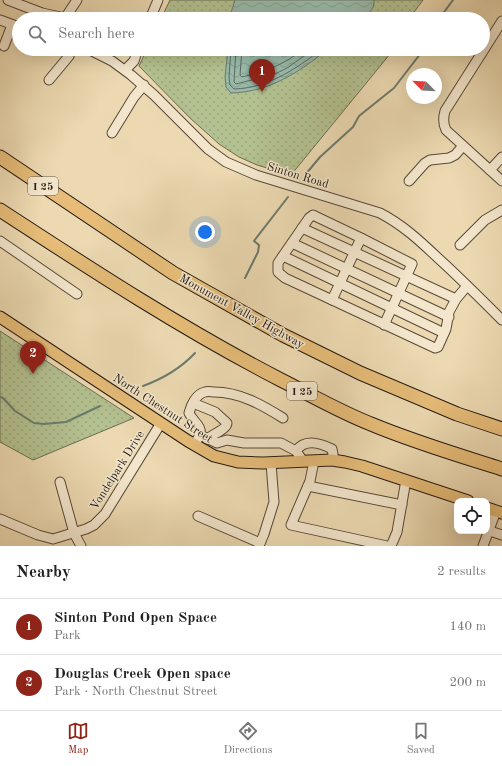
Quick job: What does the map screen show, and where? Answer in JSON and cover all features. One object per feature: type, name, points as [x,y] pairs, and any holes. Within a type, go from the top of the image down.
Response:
[{"type":"highway","name":"Monument Valley Highway","points":[[0,157],[173,273],[282,335],[360,373],[457,414],[502,429]]},
{"type":"highway","name":"I 25","points":[[0,210],[71,257],[188,330],[329,405],[370,424],[502,469]]},
{"type":"main road","name":"North Chestnut Street","points":[[0,317],[161,423],[200,440],[214,456],[230,461],[252,463],[334,460],[357,464],[459,498]]},
{"type":"street","points":[[8,0],[39,12]]},
{"type":"street","points":[[70,12],[77,0]]},
{"type":"street","points":[[153,12],[158,0]]},
{"type":"street","points":[[0,20],[12,24]]},
{"type":"street","points":[[490,40],[502,21]]},
{"type":"street","points":[[4,46],[12,33]]},
{"type":"street","points":[[49,80],[69,56]]},
{"type":"street","name":"Sinton Road","points":[[102,56],[125,70],[144,86],[205,146],[226,162],[256,175],[380,213],[410,232],[502,320]]},
{"type":"street","points":[[125,70],[134,60],[135,56]]},
{"type":"street","points":[[480,56],[445,111],[443,117],[444,126],[446,130],[502,181]]},
{"type":"street","points":[[112,133],[134,97],[144,86]]},
{"type":"street","points":[[409,181],[425,163],[430,160],[449,158],[455,155],[463,146]]},
{"type":"street","points":[[490,170],[502,156]]},
{"type":"street","points":[[460,245],[485,220],[502,210]]},
{"type":"street","points":[[384,325],[412,264],[313,216],[309,218],[278,263],[278,272],[281,275],[332,300],[384,325],[435,348],[438,347],[444,333],[449,312],[467,286]]},
{"type":"street","points":[[302,228],[456,300]]},
{"type":"street","points":[[332,300],[361,238]]},
{"type":"street","points":[[0,240],[77,294]]},
{"type":"street","points":[[292,243],[449,317]]},
{"type":"street","points":[[283,256],[444,333]]},
{"type":"street","points":[[200,440],[200,426],[189,413],[190,407],[195,399],[204,392],[220,392],[244,397],[266,407],[284,418]]},
{"type":"street","points":[[193,403],[215,412],[227,423],[225,428],[200,440]]},
{"type":"street","name":"Vondelpark Drive","points":[[0,519],[46,538],[53,539],[94,525],[105,514],[161,423]]},
{"type":"street","points":[[200,440],[217,443],[227,440],[244,443],[281,443],[296,451],[302,461]]},
{"type":"street","points":[[296,451],[300,446],[306,443],[319,443],[332,449],[334,460]]},
{"type":"street","points":[[314,461],[308,486],[290,525],[387,546]]},
{"type":"street","points":[[198,516],[259,544],[274,502],[271,463]]},
{"type":"street","points":[[391,546],[397,532],[406,480]]},
{"type":"street","points":[[60,482],[74,533],[81,546]]},
{"type":"street","points":[[308,486],[402,506]]},
{"type":"street","points":[[495,511],[490,531],[502,535]]},
{"type":"street","points":[[483,546],[489,534]]},
{"type":"green space","points":[[170,0],[423,0],[414,12],[164,12]]},
{"type":"green space","points":[[144,56],[388,56],[291,175],[257,165],[239,157],[219,144],[190,118],[139,66]]},
{"type":"green space","points":[[0,331],[134,418],[33,460],[0,442]]},
{"type":"water","points":[[235,0],[374,0],[374,6],[370,12],[231,12]]},
{"type":"water","points":[[227,56],[318,56],[295,73],[271,85],[259,89],[231,93],[226,87],[225,77]]},
{"type":"waterway","points":[[444,12],[453,0]]},
{"type":"waterway","points":[[305,175],[320,157],[353,127],[359,116],[394,88],[419,56]]},
{"type":"waterway","points":[[245,278],[258,252],[259,245],[254,241],[288,197]]},
{"type":"waterway","points":[[143,386],[157,380],[184,364],[195,353]]},
{"type":"waterway","points":[[0,397],[3,398],[15,411],[34,423],[44,424],[66,422],[100,406]]},
{"type":"place","name":"Sinton Pond Open Space","points":[[262,92]]},
{"type":"place","name":"Douglas Creek Open space","points":[[33,374]]}]
